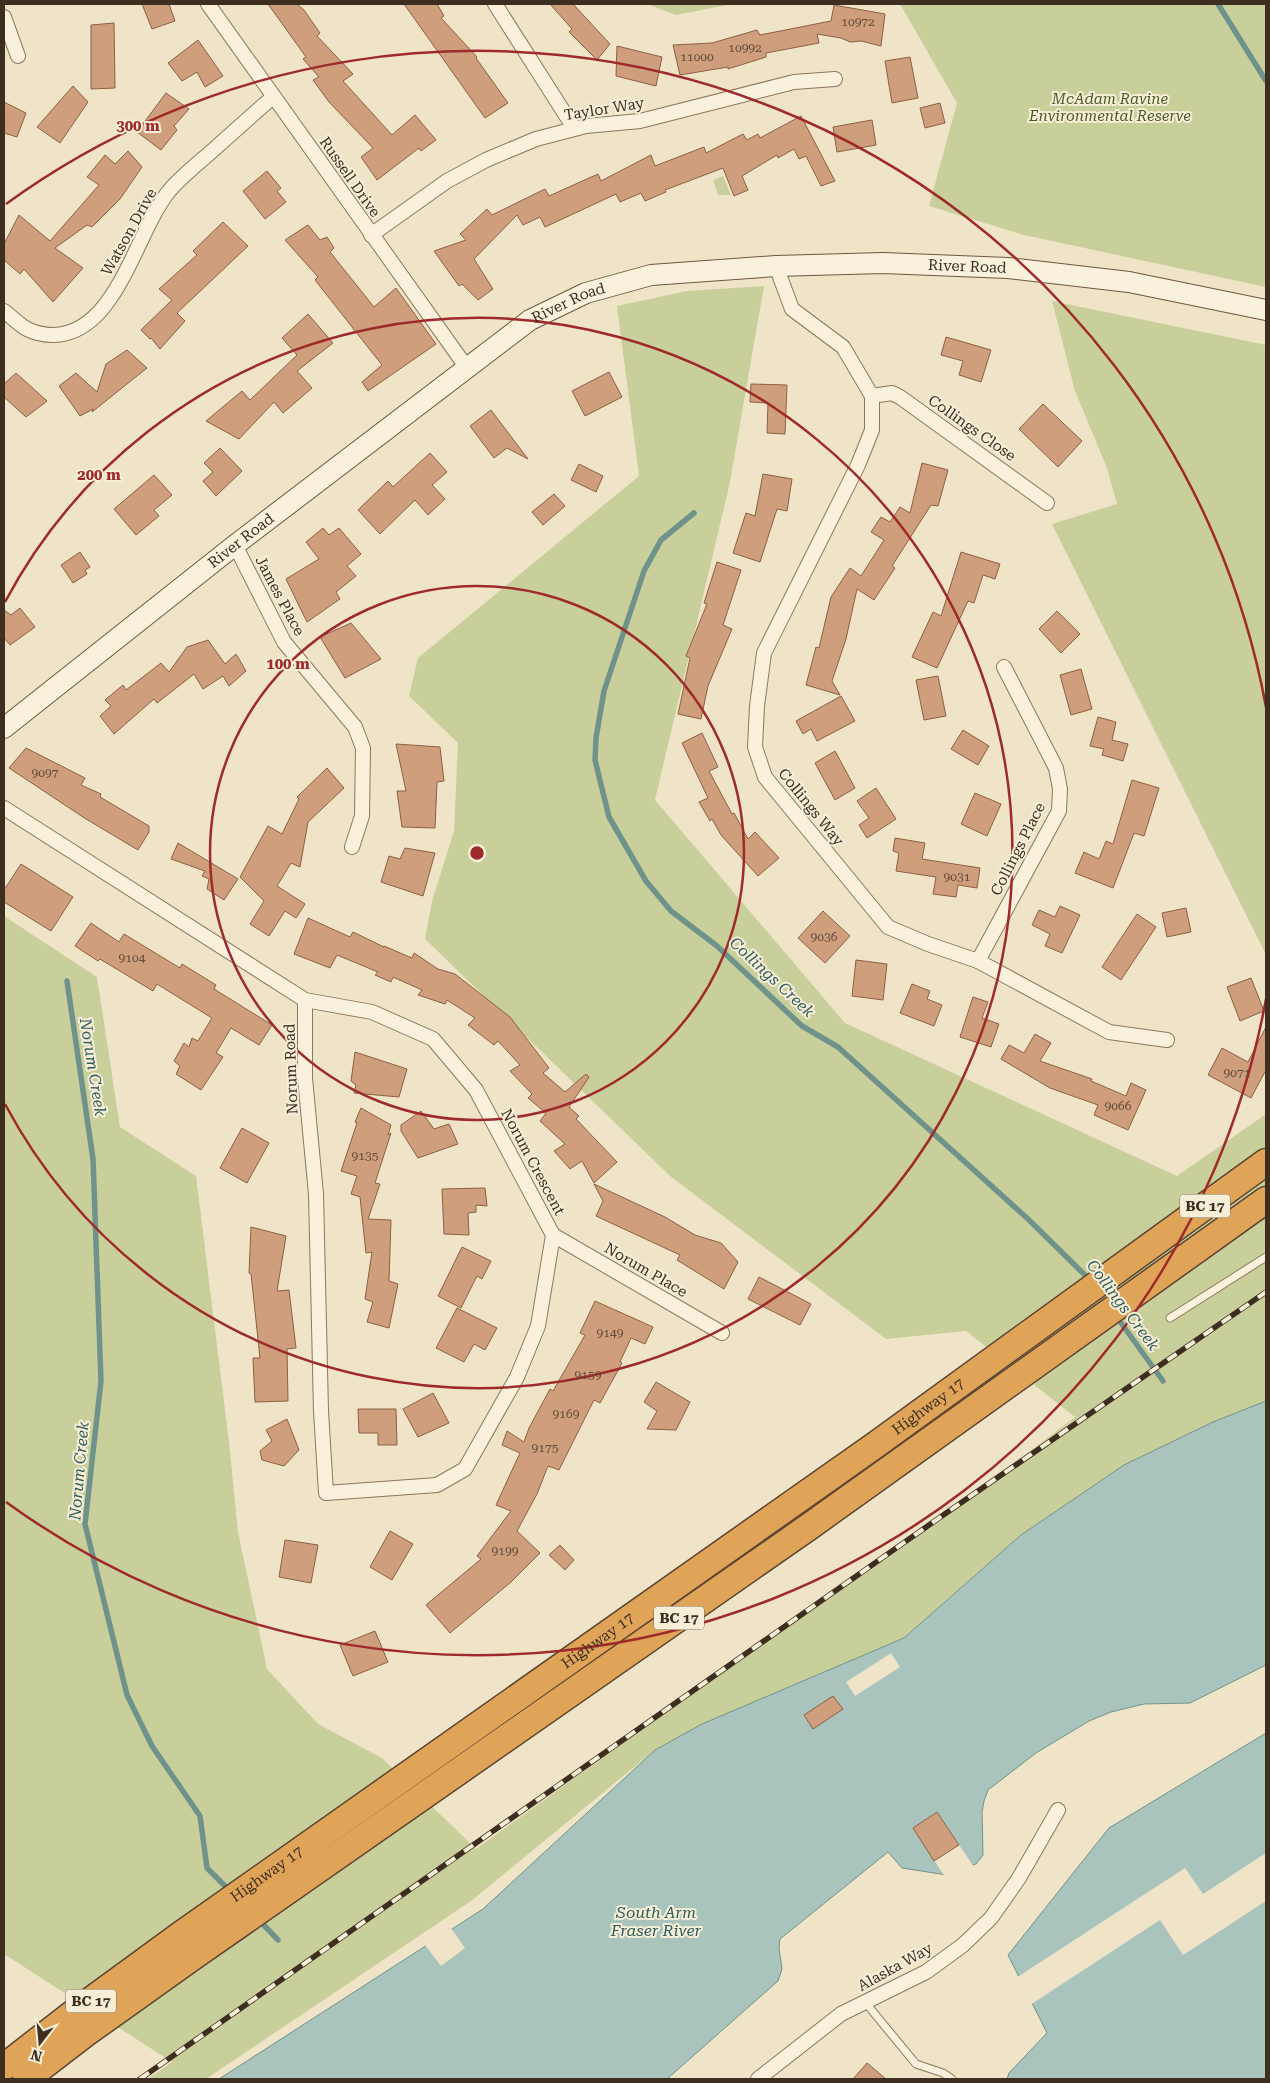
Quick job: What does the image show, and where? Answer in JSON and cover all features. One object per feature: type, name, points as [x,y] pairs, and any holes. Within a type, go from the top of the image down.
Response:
[{"type":"highway","name":"Highway 17","points":[[4,2067],[187,1946],[294,1871],[1037,1327],[1266,1162]]},
{"type":"highway","name":"Highway 17","points":[[294,1871],[802,1532],[1266,1200]]},
{"type":"highway","name":"Highway 17","points":[[26,2079],[86,2033],[187,1946]]},
{"type":"street","name":"Russell Drive","points":[[208,4],[467,368]]},
{"type":"street","points":[[495,4],[574,128]]},
{"type":"street","points":[[4,17],[18,56]]},
{"type":"street","name":"Taylor Way","points":[[371,235],[454,177],[536,139],[574,128],[640,121],[794,82],[835,79]]},
{"type":"street","name":"Watson Drive","points":[[4,310],[27,329],[45,335],[62,335],[87,325],[102,309],[116,288],[150,222],[169,192],[273,97]]},
{"type":"street","name":"River Road","points":[[4,728],[12,709],[235,545],[530,320],[586,293],[651,275],[776,266],[883,263],[1008,268],[1129,282],[1266,310]]},
{"type":"street","points":[[776,266],[792,309],[843,347],[872,396]]},
{"type":"street","name":"Collings Close","points":[[872,396],[892,393],[900,397],[1047,503]]},
{"type":"street","name":"Collings Way","points":[[872,396],[872,430],[858,465],[764,653],[757,706],[755,747],[765,777],[888,927],[928,944],[978,960],[1109,1032],[1167,1040]]},
{"type":"street","name":"James Place","points":[[235,545],[284,642],[355,727],[363,748],[362,816],[352,847]]},
{"type":"street","name":"Collings Place","points":[[978,960],[1059,811],[1060,789],[1056,768],[1004,667]]},
{"type":"street","points":[[4,808],[305,1000]]},
{"type":"street","name":"Norum Crescent","points":[[305,1000],[372,1012],[432,1039],[476,1090],[553,1234],[538,1326],[517,1377],[465,1469],[437,1486],[326,1493]]},
{"type":"street","name":"Norum Road","points":[[305,1000],[306,1078],[316,1194],[321,1411],[326,1493]]},
{"type":"street","name":"Norum Place","points":[[553,1234],[722,1333]]},
{"type":"street","name":"Alaska Way","points":[[758,2079],[841,2014],[926,1972],[970,1938],[991,1918],[1019,1878],[1058,1810]]},
{"type":"lane","points":[[1170,1318],[1266,1257]]},
{"type":"lane","points":[[865,2002],[916,2064],[942,2073],[952,2079]]},
{"type":"green space","points":[[647,4],[733,4],[676,15]]},
{"type":"green space","name":"McAdam Ravine Environmental Reserve","points":[[900,4],[1266,4],[1266,287],[1024,235],[929,206],[957,103]]},
{"type":"green space","points":[[723,176],[731,195],[718,195],[713,180]]},
{"type":"green space","points":[[764,286],[730,482],[655,800],[845,1023],[1177,1176],[1266,1114],[1266,1401],[1213,1422],[1124,1465],[1021,1535],[904,1638],[702,1724],[655,1750],[471,1901],[206,2079],[148,2079],[172,2062],[4,1954],[4,916],[97,977],[120,1127],[196,1176],[229,1442],[238,1532],[267,1669],[318,1724],[382,1758],[476,1849],[715,1677],[902,1548],[1075,1417],[966,1331],[886,1339],[670,1176],[425,939],[432,901],[454,831],[458,743],[409,696],[418,658],[639,476],[617,306],[687,291]]},
{"type":"green space","points":[[1052,301],[1266,345],[1266,955],[1052,524],[1117,504],[1107,468],[1075,391]]},
{"type":"water","name":"South Arm Fraser River","points":[[1266,1401],[1266,1665],[1190,1703],[1144,1704],[1111,1712],[1089,1721],[1036,1753],[988,1790],[982,1812],[983,1855],[976,1864],[947,1875],[902,1868],[888,1852],[780,1939],[779,1948],[782,1969],[778,1981],[667,2079],[219,2079],[483,1909],[655,1750],[702,1724],[904,1638],[1021,1535],[1124,1465],[1213,1422]]},
{"type":"water","points":[[1266,1733],[1266,2079],[1007,2079],[1009,2073],[1047,2033],[1008,1955],[1109,1828]]},
{"type":"pier","points":[[891,1653],[900,1667],[855,1696],[846,1682]]},
{"type":"pier","points":[[937,1812],[974,1867],[945,1877],[913,1828]]},
{"type":"pier","points":[[1266,1853],[1266,1901],[1183,1955],[1160,1920],[1030,2005],[1016,1978],[1185,1868],[1203,1894]]},
{"type":"pier","points":[[451,1928],[465,1948],[441,1966],[425,1945]]},
{"type":"building","points":[[142,4],[169,4],[175,21],[152,29]]},
{"type":"building","points":[[268,4],[297,4],[304,10],[320,33],[317,36],[353,74],[343,81],[392,135],[415,115],[436,140],[421,151],[419,148],[377,180],[361,157],[373,148],[329,102],[313,80],[319,77],[303,59],[306,57]]},
{"type":"building","points":[[404,4],[437,4],[444,16],[441,18],[477,57],[508,103],[485,118]]},
{"type":"building","points":[[550,4],[573,4],[610,44],[597,60],[569,32],[572,29]]},
{"type":"building","points":[[834,5],[885,14],[881,46],[861,41],[850,42],[841,38],[817,34],[819,43],[766,53],[766,57],[728,69],[728,67],[680,75],[673,45],[712,43],[757,30],[760,35],[831,21]]},
{"type":"building","points":[[114,23],[115,88],[91,89],[91,25]]},
{"type":"building","points":[[198,40],[223,76],[205,87],[197,72],[182,81],[168,63]]},
{"type":"building","points":[[617,46],[662,57],[656,86],[616,76]]},
{"type":"building","points":[[910,57],[918,98],[892,103],[885,61]]},
{"type":"building","points":[[73,86],[88,102],[60,143],[37,127]]},
{"type":"building","points":[[166,93],[189,109],[174,126],[177,130],[161,150],[137,132]]},
{"type":"building","points":[[4,102],[26,113],[17,137],[4,133]]},
{"type":"building","points":[[940,103],[945,123],[925,128],[920,108]]},
{"type":"building","points":[[801,116],[835,181],[821,186],[806,156],[799,159],[794,149],[778,158],[777,155],[742,176],[748,190],[734,196],[723,168],[665,190],[666,192],[645,201],[641,193],[620,202],[616,194],[545,227],[540,217],[523,225],[517,215],[474,259],[493,289],[478,300],[462,284],[459,286],[434,251],[466,240],[460,234],[487,209],[492,215],[545,189],[549,196],[598,174],[601,181],[651,155],[655,166],[704,147],[706,153],[743,134],[747,140],[758,134],[760,138]]},
{"type":"building","points":[[872,120],[876,145],[837,152],[833,127]]},
{"type":"building","points":[[128,151],[142,167],[120,199],[92,227],[87,225],[55,248],[83,268],[53,302],[24,269],[20,274],[4,260],[4,244],[19,215],[50,241],[99,185],[87,177],[105,155],[115,164]]},
{"type":"building","points":[[267,171],[281,188],[277,191],[286,202],[265,219],[243,191]]},
{"type":"building","points":[[223,222],[248,246],[177,313],[185,321],[160,349],[141,330],[172,300],[159,289],[197,255],[193,251]]},
{"type":"building","points":[[308,225],[320,240],[327,237],[334,248],[330,252],[374,307],[396,288],[436,344],[368,391],[362,382],[382,365],[315,280],[318,277],[285,240]]},
{"type":"building","points":[[308,314],[333,343],[297,371],[312,388],[283,413],[274,402],[239,439],[206,421],[242,391],[250,400],[297,355],[282,338]]},
{"type":"building","points":[[946,337],[991,350],[981,382],[959,375],[963,361],[941,355]]},
{"type":"building","points":[[127,350],[147,368],[92,412],[93,409],[80,416],[59,386],[76,373],[97,392],[106,364]]},
{"type":"building","points":[[609,372],[622,397],[585,416],[572,391]]},
{"type":"building","points":[[16,373],[47,401],[26,417],[4,397],[4,384]]},
{"type":"building","points":[[751,384],[787,385],[785,434],[767,433],[768,403],[750,402]]},
{"type":"building","points":[[1043,404],[1082,441],[1058,467],[1019,429]]},
{"type":"building","points":[[491,410],[528,459],[507,448],[494,458],[470,426]]},
{"type":"building","points":[[220,448],[242,471],[216,496],[203,481],[213,472],[204,463]]},
{"type":"building","points":[[430,453],[447,472],[432,485],[445,499],[428,515],[415,500],[380,534],[358,510],[388,481],[393,487]]},
{"type":"building","points":[[922,463],[948,470],[938,506],[931,505],[892,566],[895,568],[874,600],[857,589],[846,639],[832,681],[840,695],[806,685],[816,647],[819,648],[831,597],[850,568],[861,576],[884,540],[871,532],[881,517],[890,522],[900,507],[910,513]]},
{"type":"building","points":[[579,464],[603,476],[596,492],[571,480]]},
{"type":"building","points":[[763,474],[792,479],[787,511],[777,509],[760,562],[733,553],[746,513],[755,516]]},
{"type":"building","points":[[154,475],[172,495],[154,510],[159,516],[136,535],[114,509]]},
{"type":"building","points":[[554,494],[565,506],[543,525],[532,512]]},
{"type":"building","points":[[323,528],[329,535],[339,528],[361,554],[347,566],[356,576],[336,592],[340,599],[307,622],[286,579],[319,559],[306,542]]},
{"type":"building","points":[[80,552],[90,567],[85,570],[87,574],[73,583],[61,565]]},
{"type":"building","points":[[961,552],[1000,564],[995,579],[983,575],[974,603],[968,601],[937,668],[912,657],[933,612],[941,616]]},
{"type":"building","points":[[717,562],[741,570],[723,625],[732,629],[708,686],[701,719],[678,714],[690,658],[686,656],[707,604],[704,603]]},
{"type":"building","points":[[20,608],[35,627],[10,645],[4,638],[4,610],[11,615]]},
{"type":"building","points":[[1057,611],[1080,634],[1061,653],[1039,629]]},
{"type":"building","points":[[351,623],[381,659],[345,678],[320,637]]},
{"type":"building","points":[[208,640],[225,664],[236,654],[246,671],[229,686],[223,676],[203,689],[194,674],[157,703],[154,699],[114,734],[100,716],[111,706],[105,700],[123,685],[126,690],[161,663],[169,672],[187,647]]},
{"type":"building","points":[[1081,669],[1092,709],[1071,715],[1060,675]]},
{"type":"building","points":[[938,676],[946,716],[924,720],[916,680]]},
{"type":"building","points":[[841,696],[855,721],[817,741],[811,729],[803,734],[796,721]]},
{"type":"building","points":[[1098,717],[1116,722],[1112,740],[1128,744],[1123,761],[1102,755],[1104,749],[1090,746]]},
{"type":"building","points":[[963,730],[989,746],[978,765],[951,749]]},
{"type":"building","points":[[702,733],[718,767],[709,771],[732,814],[734,813],[748,839],[755,832],[779,858],[758,876],[721,835],[699,802],[708,798],[682,743]]},
{"type":"building","points":[[396,744],[440,747],[444,781],[437,782],[435,828],[402,827],[397,791],[406,791]]},
{"type":"building","points":[[26,748],[85,778],[81,785],[101,794],[100,797],[149,826],[149,832],[138,850],[86,819],[9,768]]},
{"type":"building","points":[[835,751],[855,788],[835,800],[815,763]]},
{"type":"building","points":[[327,768],[344,788],[308,822],[300,867],[291,863],[277,886],[305,904],[296,918],[285,911],[269,936],[250,924],[264,901],[240,877],[268,826],[282,834],[299,799],[297,797]]},
{"type":"building","points":[[1132,780],[1159,788],[1144,836],[1134,833],[1113,888],[1075,873],[1084,852],[1099,859],[1106,841],[1113,844]]},
{"type":"building","points":[[876,788],[896,819],[867,838],[859,825],[869,818],[857,801]]},
{"type":"building","points":[[975,793],[1001,804],[987,836],[961,824]]},
{"type":"building","points":[[895,838],[925,843],[922,859],[980,868],[977,888],[958,885],[956,897],[933,894],[936,877],[896,871],[899,853],[893,851]]},
{"type":"building","points":[[178,843],[238,879],[224,900],[207,889],[209,879],[202,876],[205,871],[171,859]]},
{"type":"building","points":[[405,848],[435,853],[423,896],[381,882],[389,856],[400,859]]},
{"type":"building","points":[[21,864],[73,897],[51,931],[4,902],[4,890]]},
{"type":"building","points":[[1060,906],[1080,915],[1062,953],[1045,946],[1050,934],[1032,925],[1039,910],[1055,917]]},
{"type":"building","points":[[1186,908],[1191,932],[1167,937],[1162,913]]},
{"type":"building","points":[[823,911],[850,936],[825,963],[798,938]]},
{"type":"building","points":[[1137,914],[1156,927],[1121,980],[1102,967]]},
{"type":"building","points":[[308,918],[350,937],[353,932],[412,958],[414,953],[438,969],[455,974],[510,1017],[549,1068],[543,1073],[565,1092],[586,1074],[589,1077],[569,1107],[579,1116],[576,1119],[617,1162],[594,1183],[582,1161],[570,1169],[554,1151],[565,1144],[540,1121],[546,1113],[528,1098],[532,1094],[510,1071],[520,1065],[498,1041],[494,1045],[468,1025],[475,1018],[447,1000],[445,1004],[418,995],[422,990],[393,977],[391,982],[375,975],[378,972],[337,955],[330,968],[294,954]]},
{"type":"building","points":[[91,923],[119,942],[124,934],[180,968],[182,964],[216,985],[214,989],[272,1025],[259,1045],[231,1028],[216,1053],[223,1057],[201,1090],[176,1074],[180,1066],[174,1061],[184,1043],[189,1047],[192,1038],[198,1041],[212,1018],[157,984],[153,991],[75,946]]},
{"type":"building","points":[[856,960],[887,964],[883,1000],[852,996]]},
{"type":"building","points":[[1251,978],[1264,1011],[1240,1021],[1227,987]]},
{"type":"building","points":[[912,984],[930,991],[927,999],[942,1005],[934,1026],[900,1013]]},
{"type":"building","points":[[973,997],[988,1002],[982,1018],[999,1024],[991,1047],[960,1037]]},
{"type":"building","points":[[1266,1027],[1266,1070],[1251,1098],[1208,1075],[1222,1048],[1248,1062]]},
{"type":"building","points":[[1035,1034],[1051,1043],[1040,1061],[1092,1079],[1091,1081],[1126,1096],[1131,1083],[1146,1090],[1128,1130],[1094,1115],[1098,1105],[1050,1088],[1001,1059],[1009,1045],[1024,1053]]},
{"type":"building","points":[[355,1052],[407,1069],[399,1097],[354,1093],[356,1085],[351,1081]]},
{"type":"building","points":[[361,1108],[391,1125],[388,1135],[391,1133],[375,1183],[380,1184],[368,1219],[391,1220],[389,1281],[398,1284],[389,1328],[367,1322],[373,1302],[365,1299],[372,1252],[366,1253],[360,1197],[351,1194],[357,1176],[341,1171]]},
{"type":"building","points":[[421,1111],[434,1129],[449,1124],[458,1144],[418,1158],[401,1131],[401,1125]]},
{"type":"building","points":[[242,1128],[269,1143],[247,1183],[220,1168]]},
{"type":"building","points":[[594,1184],[665,1217],[695,1235],[721,1243],[738,1262],[724,1289],[677,1260],[680,1255],[596,1216],[603,1201]]},
{"type":"building","points":[[485,1188],[487,1206],[476,1205],[476,1212],[468,1213],[469,1235],[444,1234],[442,1189]]},
{"type":"building","points":[[251,1227],[286,1236],[277,1291],[289,1290],[296,1348],[287,1349],[288,1401],[255,1402],[253,1358],[260,1358],[251,1274],[249,1273]]},
{"type":"building","points":[[462,1247],[491,1261],[482,1279],[477,1276],[461,1308],[438,1296]]},
{"type":"building","points":[[759,1277],[811,1304],[800,1325],[748,1299]]},
{"type":"building","points":[[595,1301],[653,1327],[645,1344],[631,1338],[620,1362],[622,1363],[600,1403],[594,1400],[559,1470],[548,1466],[537,1494],[517,1531],[540,1553],[511,1582],[450,1633],[426,1605],[481,1559],[477,1556],[511,1511],[496,1505],[520,1453],[502,1445],[507,1431],[524,1442],[529,1428],[550,1389],[553,1391],[585,1335],[580,1333]]},
{"type":"building","points":[[457,1308],[497,1328],[485,1350],[474,1344],[464,1362],[436,1348]]},
{"type":"building","points":[[656,1382],[690,1402],[676,1430],[647,1429],[657,1411],[644,1402]]},
{"type":"building","points":[[433,1393],[449,1423],[418,1437],[403,1409]]},
{"type":"building","points":[[358,1409],[396,1409],[397,1445],[378,1445],[378,1433],[359,1433]]},
{"type":"building","points":[[287,1419],[299,1450],[284,1466],[262,1460],[260,1451],[272,1441],[266,1430]]},
{"type":"building","points":[[390,1531],[413,1544],[392,1580],[370,1567]]},
{"type":"building","points":[[285,1540],[318,1545],[311,1583],[279,1577]]},
{"type":"building","points":[[560,1545],[574,1560],[565,1570],[549,1555]]},
{"type":"building","points":[[375,1631],[388,1662],[353,1676],[340,1645]]},
{"type":"building","points":[[833,1696],[843,1709],[813,1729],[804,1715]]},
{"type":"building","points":[[937,1812],[959,1845],[934,1861],[913,1828]]},
{"type":"building","points":[[867,2063],[886,2079],[853,2079]]},
{"type":"waterway","points":[[1218,4],[1266,81]]},
{"type":"waterway","name":"Collings Creek","points":[[694,513],[661,540],[644,571],[604,691],[596,738],[595,760],[609,817],[646,881],[671,911],[717,946],[802,1026],[838,1047],[1028,1219],[1090,1280]]},
{"type":"waterway","name":"Norum Creek","points":[[67,981],[93,1159],[101,1381],[85,1524],[127,1695],[152,1746],[200,1816],[207,1868],[231,1892]]},
{"type":"waterway","name":"Collings Creek","points":[[1116,1316],[1163,1381]]},
{"type":"waterway","name":"Norum Creek","points":[[259,1920],[278,1940]]},
{"type":"railway","points":[[140,2079],[939,1518],[1266,1292]]}]
